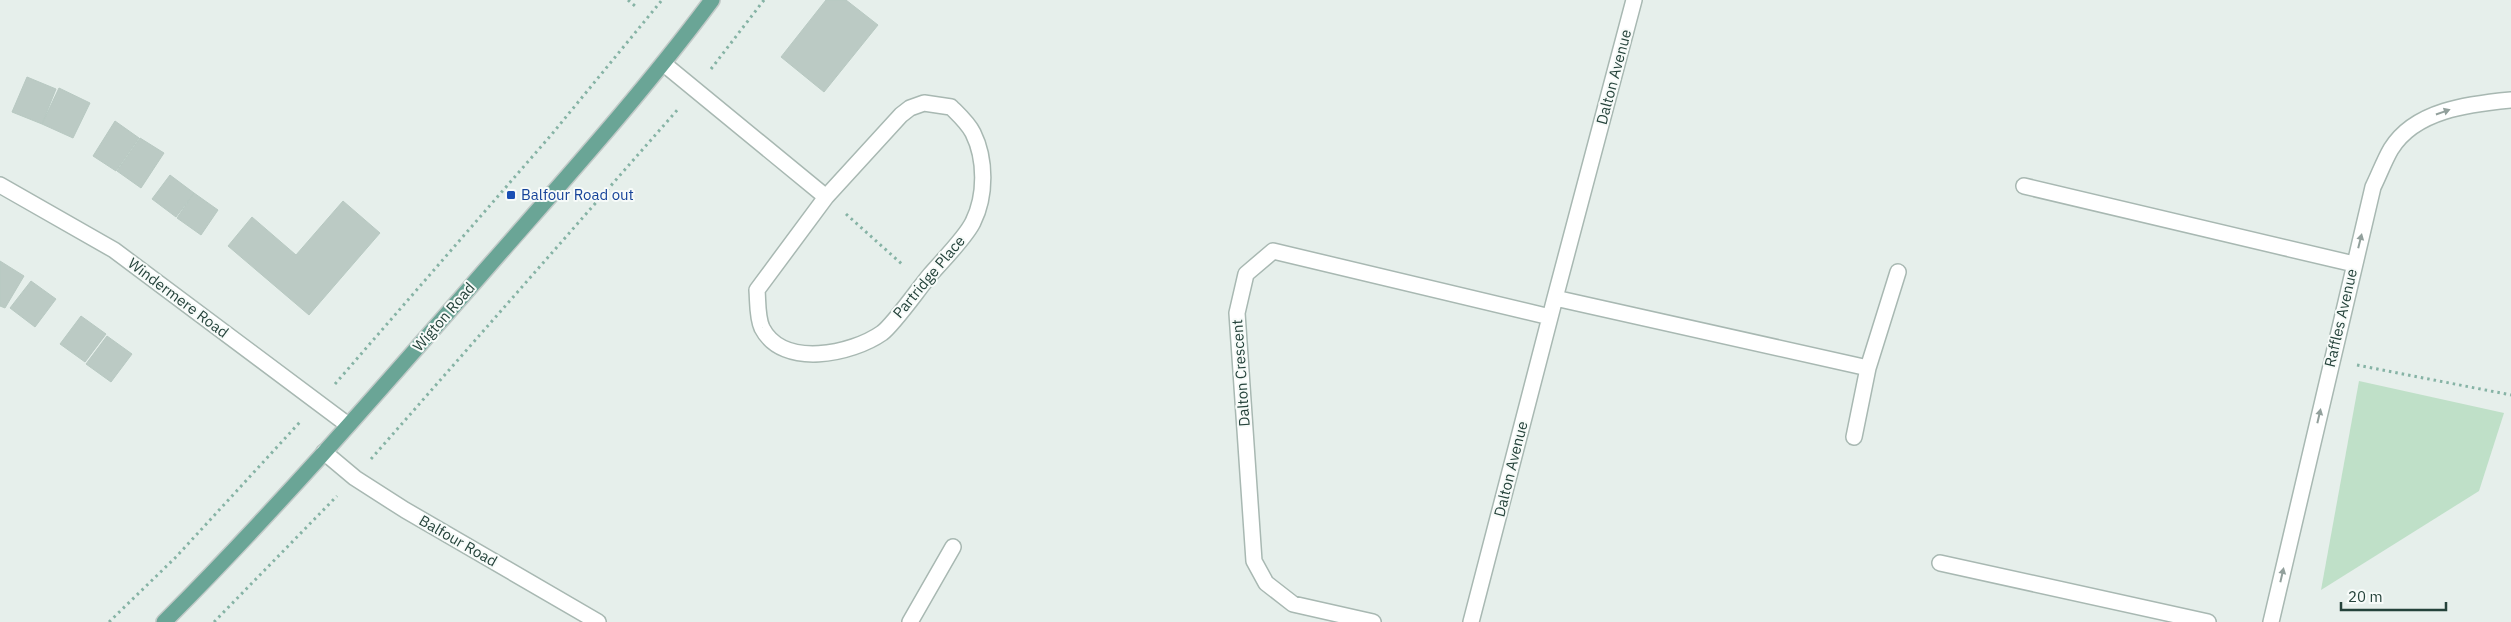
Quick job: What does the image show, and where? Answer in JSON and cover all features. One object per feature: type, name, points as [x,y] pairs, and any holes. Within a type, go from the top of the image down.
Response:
[{"type":"main road","name":"Wigton Road","points":[[164,622],[348,425],[664,64],[712,0]]},
{"type":"street","name":"Dalton Avenue","points":[[1472,622],[1550,316],[1634,0]]},
{"type":"street","points":[[664,64],[826,197]]},
{"type":"street","name":"Raffles Avenue","points":[[2271,622],[2373,187],[2392,148],[2419,121],[2457,107],[2511,100]]},
{"type":"street","name":"Partridge Place","points":[[924,104],[951,107],[974,134],[981,159],[983,178],[981,200],[973,223],[923,283],[882,332],[838,352],[812,355],[797,352],[777,344],[762,328],[757,290],[826,197],[910,108],[924,104]]},
{"type":"street","name":"Windermere Road","points":[[0,185],[114,250],[348,425]]},
{"type":"street","points":[[2024,186],[2354,264]]},
{"type":"street","name":"Dalton Crescent","points":[[1373,622],[1293,604],[1266,583],[1254,560],[1237,313],[1246,274],[1273,251],[1550,316]]},
{"type":"street","points":[[1854,437],[1868,368],[1898,272]]},
{"type":"street","points":[[1555,298],[1868,368]]},
{"type":"street","name":"Balfour Road","points":[[324,452],[355,478],[405,510],[598,622]]},
{"type":"street","points":[[910,622],[953,547]]},
{"type":"street","points":[[1940,563],[2208,622]]},
{"type":"path","points":[[628,0],[635,6]]},
{"type":"path","points":[[109,622],[176,556],[318,402],[552,134],[662,0]]},
{"type":"path","points":[[214,622],[355,478],[695,89],[764,0]]},
{"type":"path","points":[[826,197],[923,283]]},
{"type":"path","points":[[2332,360],[2511,395]]},
{"type":"green space","points":[[2359,381],[2504,413],[2479,491],[2321,590]]},
{"type":"building","points":[[826,0],[846,0],[878,25],[824,92],[781,57]]},
{"type":"building","points":[[27,77],[56,89],[42,124],[12,112]]},
{"type":"building","points":[[59,88],[90,103],[73,138],[42,124]]},
{"type":"building","points":[[115,121],[139,138],[116,171],[93,156]]},
{"type":"building","points":[[140,138],[164,153],[141,188],[117,171]]},
{"type":"building","points":[[170,175],[194,193],[176,217],[152,199]]},
{"type":"building","points":[[194,193],[218,210],[201,235],[177,218]]},
{"type":"building","points":[[343,201],[380,233],[309,315],[228,246],[252,217],[296,255]]},
{"type":"building","points":[[0,261],[24,276],[5,308],[0,306]]},
{"type":"building","points":[[31,281],[56,299],[35,327],[10,308]]},
{"type":"building","points":[[81,316],[106,334],[85,362],[60,344]]},
{"type":"building","points":[[107,336],[132,354],[111,382],[86,364]]},
{"type":"place","name":"Balfour Road out","points":[[511,195]]}]
